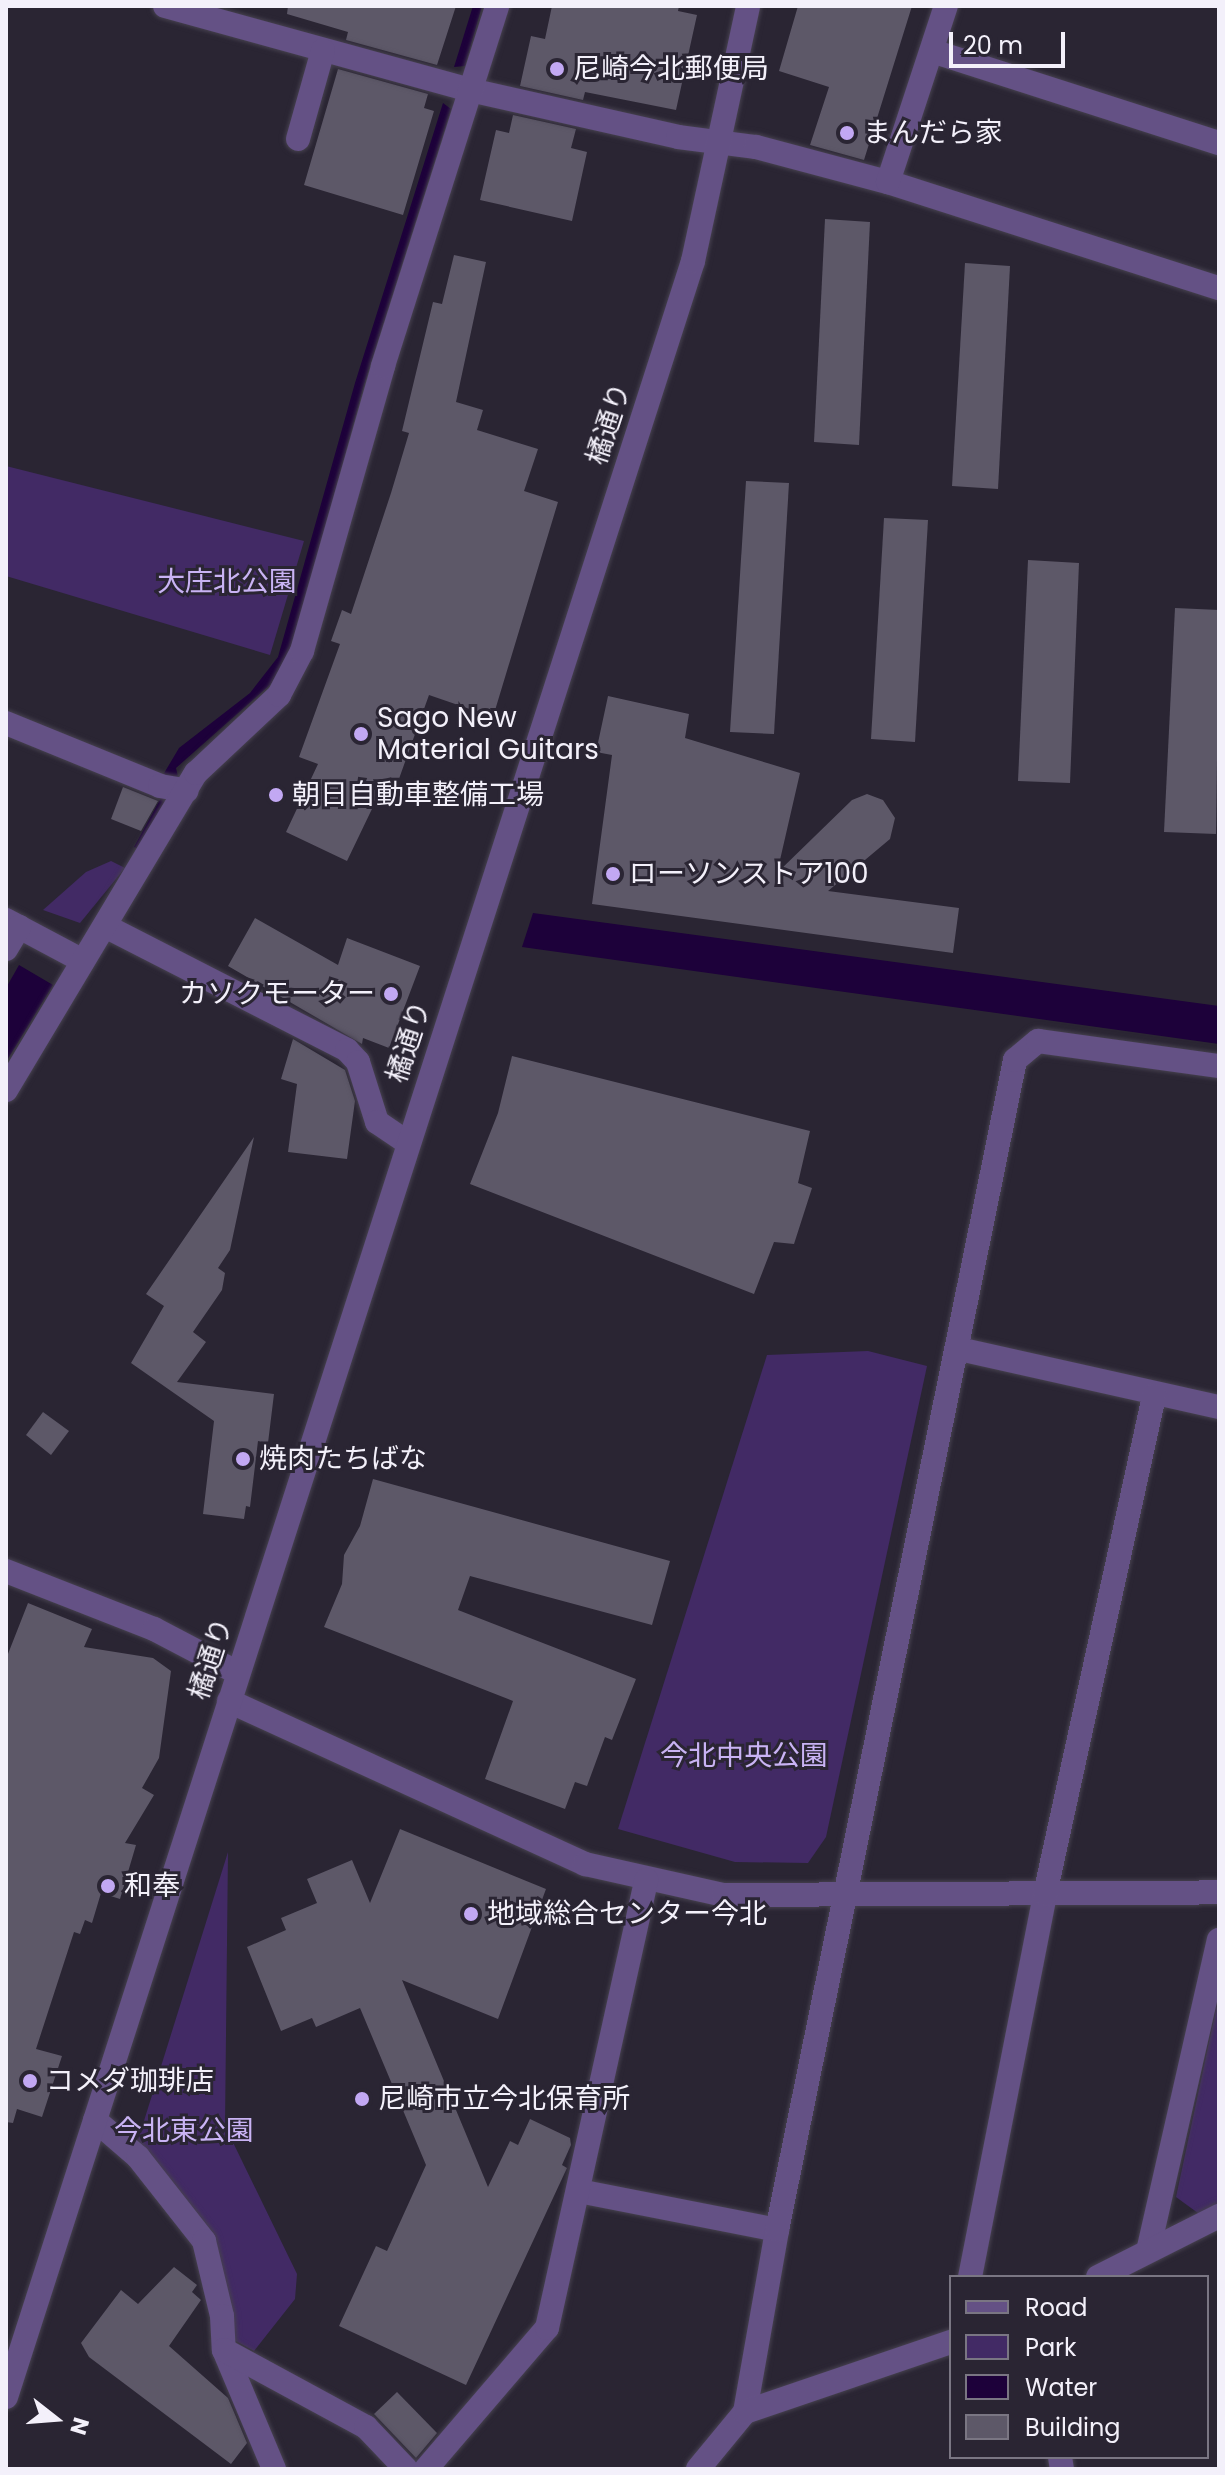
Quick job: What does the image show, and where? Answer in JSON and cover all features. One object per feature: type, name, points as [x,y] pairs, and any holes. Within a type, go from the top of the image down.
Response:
[{"type":"street","points":[[165,6],[470,90],[756,147],[888,182],[1219,288]]},
{"type":"street","points":[[6,1090],[105,926],[175,789],[279,695],[302,651],[497,6]]},
{"type":"street","name":"橘通り","points":[[6,2397],[693,261],[748,6]]},
{"type":"street","points":[[888,182],[946,6]]},
{"type":"street","points":[[298,139],[323,50]]},
{"type":"street","points":[[932,51],[1219,143]]},
{"type":"street","points":[[6,723],[175,789]]},
{"type":"street","points":[[6,949],[13,923],[83,961]]},
{"type":"street","points":[[105,926],[347,1050],[358,1062],[377,1122],[408,1143]]},
{"type":"street","points":[[698,2469],[745,2412],[777,2230],[959,1349],[1015,1060],[1038,1041],[1219,1066]]},
{"type":"street","points":[[959,1349],[1154,1396],[1219,1407]]},
{"type":"street","points":[[970,2275],[1045,1894],[1154,1396]]},
{"type":"street","points":[[6,1571],[154,1629],[238,1673]]},
{"type":"street","points":[[229,1701],[585,1864],[646,1880],[724,1895],[1219,1892]]},
{"type":"street","points":[[426,2469],[547,2328],[646,1880]]},
{"type":"street","points":[[1149,2247],[1219,1940]]},
{"type":"street","points":[[95,2120],[138,2157],[204,2241],[222,2316],[224,2350],[274,2469]]},
{"type":"street","points":[[579,2191],[777,2230]]},
{"type":"street","points":[[1101,2275],[1149,2247],[1219,2216]]},
{"type":"street","points":[[745,2412],[949,2343]]},
{"type":"street","points":[[224,2350],[366,2427],[406,2469]]},
{"type":"green space","name":"大庄北公園","points":[[6,466],[304,541],[270,655],[6,576]]},
{"type":"green space","points":[[111,861],[125,868],[80,923],[43,910],[86,872]]},
{"type":"green space","name":"今北中央公園","points":[[868,1351],[927,1366],[826,1837],[808,1863],[735,1862],[618,1829],[767,1355]]},
{"type":"green space","name":"今北東公園","points":[[228,1852],[225,2126],[297,2274],[295,2299],[254,2351],[232,2339],[209,2230],[138,2140]]},
{"type":"green space","points":[[1219,1995],[1219,2208],[1202,2216],[1176,2197]]},
{"type":"water","points":[[473,6],[482,6],[465,66],[454,67]]},
{"type":"water","points":[[443,103],[451,109],[364,385],[294,642],[279,677],[176,768],[179,781],[143,851],[134,847],[161,798],[163,775],[179,748],[250,693],[278,657],[355,383]]},
{"type":"water","points":[[533,913],[1219,1006],[1219,1044],[522,947]]},
{"type":"water","points":[[19,965],[53,985],[6,1062],[6,988]]},
{"type":"building","points":[[288,6],[456,6],[437,65],[346,40],[348,32],[287,14]]},
{"type":"building","points":[[552,6],[679,6],[678,11],[697,15],[676,110],[585,92],[583,100],[520,86],[531,36],[545,39]]},
{"type":"building","points":[[798,6],[912,6],[864,160],[810,145],[829,87],[779,71]]},
{"type":"building","points":[[338,69],[428,94],[424,108],[434,111],[403,215],[304,185]]},
{"type":"building","points":[[513,115],[576,129],[571,148],[587,152],[572,221],[480,200],[496,130],[509,133]]},
{"type":"building","points":[[825,219],[870,222],[859,445],[814,442]]},
{"type":"building","points":[[454,255],[486,262],[456,402],[483,410],[477,430],[538,449],[524,491],[558,502],[493,717],[429,695],[395,790],[383,786],[347,861],[286,832],[318,764],[299,757],[340,644],[331,641],[342,610],[351,614],[391,493],[409,433],[402,431],[433,302],[442,304]]},
{"type":"building","points":[[965,263],[1010,266],[998,489],[952,486]]},
{"type":"building","points":[[746,481],[789,483],[774,734],[730,732]]},
{"type":"building","points":[[884,518],[928,520],[915,742],[871,739]]},
{"type":"building","points":[[1028,560],[1079,563],[1070,783],[1018,781]]},
{"type":"building","points":[[1175,608],[1219,610],[1216,834],[1164,832]]},
{"type":"building","points":[[608,696],[689,714],[685,738],[800,773],[777,873],[852,800],[867,794],[883,800],[895,818],[890,839],[828,891],[959,908],[953,953],[592,904],[612,755],[596,752]]},
{"type":"building","points":[[123,787],[158,801],[141,831],[111,819]]},
{"type":"building","points":[[255,918],[338,965],[347,938],[420,966],[389,1048],[363,1038],[362,1044],[228,966]]},
{"type":"building","points":[[293,1039],[345,1070],[355,1101],[347,1159],[288,1152],[297,1084],[281,1079]]},
{"type":"building","points":[[512,1056],[810,1131],[798,1183],[812,1188],[794,1244],[774,1242],[754,1294],[470,1184],[498,1113]]},
{"type":"building","points":[[254,1137],[230,1250],[218,1268],[225,1273],[222,1290],[193,1332],[206,1342],[177,1382],[274,1394],[268,1443],[258,1441],[250,1507],[246,1506],[244,1519],[203,1514],[214,1421],[131,1363],[164,1306],[146,1294]]},
{"type":"building","points":[[43,1412],[69,1431],[51,1455],[26,1435]]},
{"type":"building","points":[[373,1479],[670,1561],[652,1625],[470,1576],[458,1610],[636,1679],[612,1740],[605,1737],[587,1786],[575,1782],[565,1809],[485,1779],[513,1701],[324,1627],[342,1584],[344,1555],[360,1526]]},
{"type":"building","points":[[28,1603],[92,1629],[84,1647],[153,1658],[171,1671],[159,1758],[142,1788],[154,1795],[125,1843],[136,1845],[120,1899],[101,1893],[92,1923],[85,1920],[80,1934],[74,1932],[36,2049],[62,2056],[42,2117],[17,2109],[13,2123],[6,2122],[6,1659]]},
{"type":"building","points":[[400,1829],[546,1889],[498,2019],[402,1980],[488,2187],[510,2141],[518,2145],[530,2119],[570,2138],[571,2145],[562,2165],[567,2168],[466,2385],[339,2326],[376,2246],[387,2251],[426,2165],[360,2008],[316,2027],[312,2018],[281,2031],[247,1947],[286,1930],[281,1918],[317,1903],[307,1879],[352,1860],[370,1903]]},
{"type":"building","points":[[174,2267],[197,2285],[192,2292],[201,2300],[169,2346],[228,2398],[247,2443],[231,2464],[89,2357],[81,2343],[121,2290],[138,2304]]},
{"type":"building","points":[[397,2392],[437,2433],[416,2458],[374,2414]]},
{"type":"place","name":"尼崎今北郵便局","points":[[557,69]]},
{"type":"place","name":"まんだら家","points":[[847,133]]},
{"type":"place","name":"Sago New Material Guitars","points":[[361,734]]},
{"type":"place","name":"朝日自動車整備工場","points":[[276,795]]},
{"type":"place","name":"ローソンストア100","points":[[613,874]]},
{"type":"place","name":"カソクモーター","points":[[391,994]]},
{"type":"place","name":"焼肉たちばな","points":[[243,1459]]},
{"type":"place","name":"和奉","points":[[108,1886]]},
{"type":"place","name":"地域総合センター今北","points":[[471,1914]]},
{"type":"place","name":"コメダ珈琲店","points":[[30,2081]]},
{"type":"place","name":"尼崎市立今北保育所","points":[[362,2099]]}]
